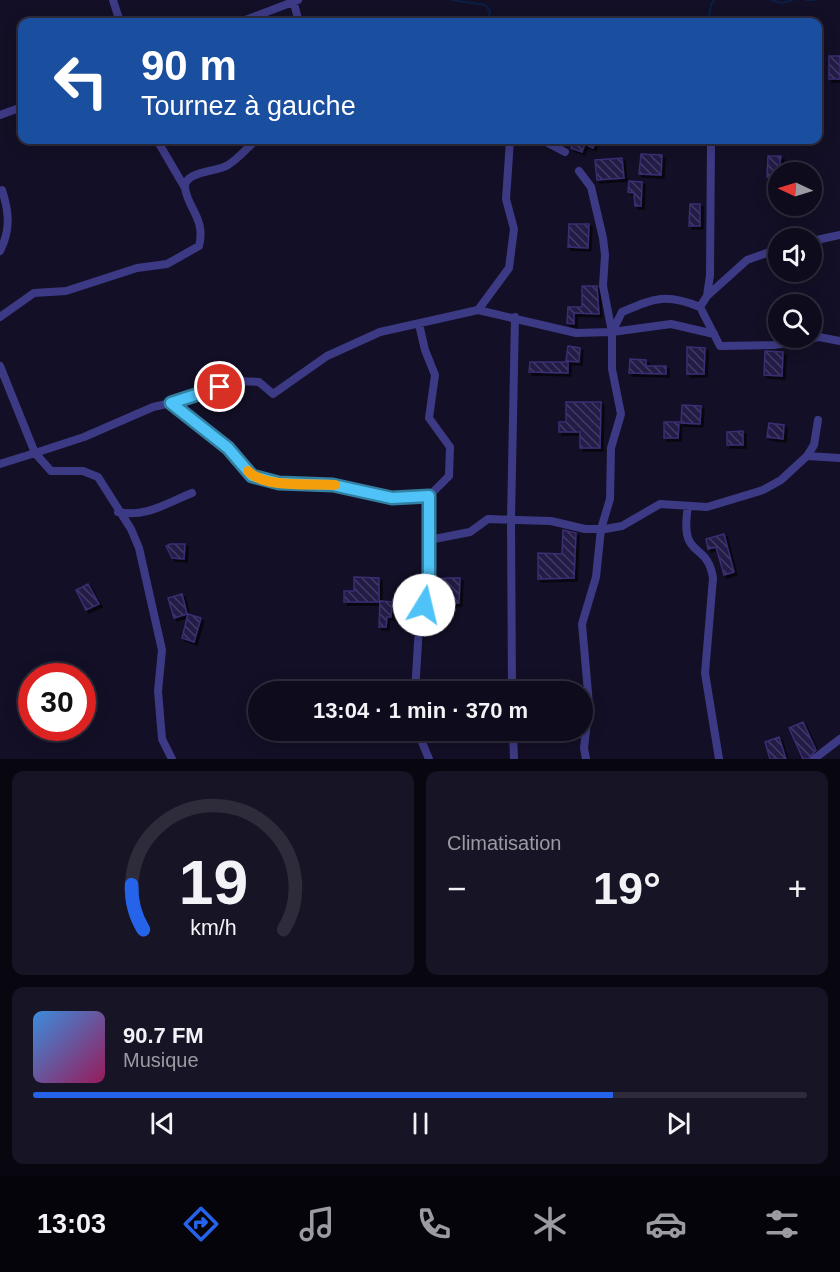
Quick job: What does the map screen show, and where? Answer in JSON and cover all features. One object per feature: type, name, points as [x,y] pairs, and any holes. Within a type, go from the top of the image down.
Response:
[{"type":"street","points":[[113,0],[119,18]]},
{"type":"street","points":[[250,18],[295,0],[298,18]]},
{"type":"street","points":[[0,115],[18,108]]},
{"type":"street","points":[[0,317],[34,293],[66,291],[137,267],[166,264],[199,246],[201,237],[196,213],[185,188],[159,144]]},
{"type":"street","points":[[185,188],[191,176],[226,167],[252,144]]},
{"type":"street","points":[[478,310],[509,268],[514,229],[506,199],[510,144]]},
{"type":"street","points":[[550,144],[565,152]]},
{"type":"street","points":[[707,296],[711,243],[711,144]]},
{"type":"street","points":[[579,171],[591,187],[603,238],[605,255],[603,286],[612,332],[612,369],[621,414],[611,448],[610,499],[601,529],[596,577],[582,624],[589,704],[584,748],[586,759]]},
{"type":"street","points":[[0,250],[6,238],[9,213],[2,190]]},
{"type":"street","points":[[822,239],[840,235]]},
{"type":"street","points":[[700,307],[707,296],[747,260],[768,253]]},
{"type":"street","points":[[612,332],[622,312],[651,300],[678,297],[700,307],[720,346],[774,345],[819,337],[840,341]]},
{"type":"street","points":[[0,464],[84,437],[153,407],[237,381],[259,382],[273,393],[327,356],[380,332],[478,310],[576,333],[612,332],[671,324],[714,334]]},
{"type":"street","points":[[512,681],[511,520],[515,317]]},
{"type":"street","points":[[171,403],[228,448],[252,476],[279,483],[333,485],[392,498],[429,496],[449,476],[450,447],[429,418],[435,375],[425,350],[419,324]]},
{"type":"street","points":[[0,366],[35,453],[51,471],[83,471],[98,477],[118,512],[131,529],[139,548],[143,575],[162,650],[158,691],[162,739],[172,759]]},
{"type":"street","points":[[429,540],[470,532],[488,519],[550,521],[585,529],[622,526],[660,504],[674,503],[707,507],[763,490],[781,480],[807,456],[814,445],[818,420]]},
{"type":"street","points":[[807,456],[840,458]]},
{"type":"street","points":[[118,512],[133,515],[147,512],[192,492]]},
{"type":"street","points":[[416,681],[419,626],[429,583],[429,496]]},
{"type":"street","points":[[688,506],[686,538],[692,549],[702,554],[711,565],[713,578],[705,673],[719,759]]},
{"type":"street","points":[[814,759],[840,739]]},
{"type":"street","points":[[422,741],[429,759]]},
{"type":"street","points":[[513,741],[514,759]]},
{"type":"building","points":[[829,56],[840,56],[840,79],[829,79]]},
{"type":"building","points":[[572,144],[585,144],[582,152],[571,148]]},
{"type":"building","points":[[641,154],[662,155],[661,175],[639,174]]},
{"type":"building","points":[[768,156],[781,156],[780,162],[768,162],[767,177]]},
{"type":"building","points":[[622,158],[624,178],[597,180],[595,160]]},
{"type":"building","points":[[629,181],[642,182],[641,206],[635,206],[634,193],[628,192]]},
{"type":"building","points":[[690,204],[700,204],[700,226],[689,226]]},
{"type":"building","points":[[569,224],[589,224],[588,248],[568,247]]},
{"type":"building","points":[[582,286],[597,286],[599,314],[574,313],[574,324],[567,323],[568,307],[582,307]]},
{"type":"building","points":[[568,346],[580,348],[579,362],[566,361]]},
{"type":"building","points":[[687,347],[705,348],[704,374],[687,374]]},
{"type":"building","points":[[765,351],[783,352],[782,376],[764,375]]},
{"type":"building","points":[[630,359],[646,360],[646,366],[666,366],[666,374],[629,373]]},
{"type":"building","points":[[530,362],[568,362],[568,373],[529,372]]},
{"type":"building","points":[[566,402],[601,402],[600,448],[580,448],[580,432],[559,432],[559,422],[566,422]]},
{"type":"building","points":[[682,405],[701,406],[700,424],[681,423]]},
{"type":"building","points":[[664,422],[679,422],[678,438],[664,438]]},
{"type":"building","points":[[769,423],[784,425],[783,439],[767,437]]},
{"type":"building","points":[[743,431],[743,445],[727,445],[727,432]]},
{"type":"building","points":[[563,530],[576,533],[574,578],[538,579],[538,553],[562,554]]},
{"type":"building","points":[[724,534],[734,572],[724,575],[716,547],[708,549],[706,539]]},
{"type":"building","points":[[185,544],[184,559],[172,558],[166,546]]},
{"type":"building","points":[[354,577],[379,578],[379,602],[344,602],[344,591],[354,591]]},
{"type":"building","points":[[460,578],[459,603],[435,603],[436,579]]},
{"type":"building","points":[[88,584],[99,604],[86,610],[76,590]]},
{"type":"building","points":[[182,594],[187,614],[174,618],[168,598]]},
{"type":"building","points":[[380,601],[392,602],[391,617],[387,617],[386,627],[379,627]]},
{"type":"building","points":[[188,614],[201,618],[194,642],[182,638]]},
{"type":"building","points":[[803,722],[816,750],[808,759],[803,759],[789,728]]},
{"type":"building","points":[[779,737],[786,759],[770,759],[765,742]]},
{"type":"waterway","points":[[452,0],[485,5],[490,11],[489,18]]},
{"type":"waterway","points":[[709,18],[714,0]]},
{"type":"waterway","points":[[771,0],[782,3],[792,0]]},
{"type":"waterway","points":[[806,0],[814,0]]},
{"type":"slow traffic","points":[[248,471],[252,476],[279,483],[335,485]]},
{"type":"route","points":[[220,387],[171,403],[228,448],[252,476],[279,483],[333,485],[392,498],[429,496],[429,583],[424,605]]}]
